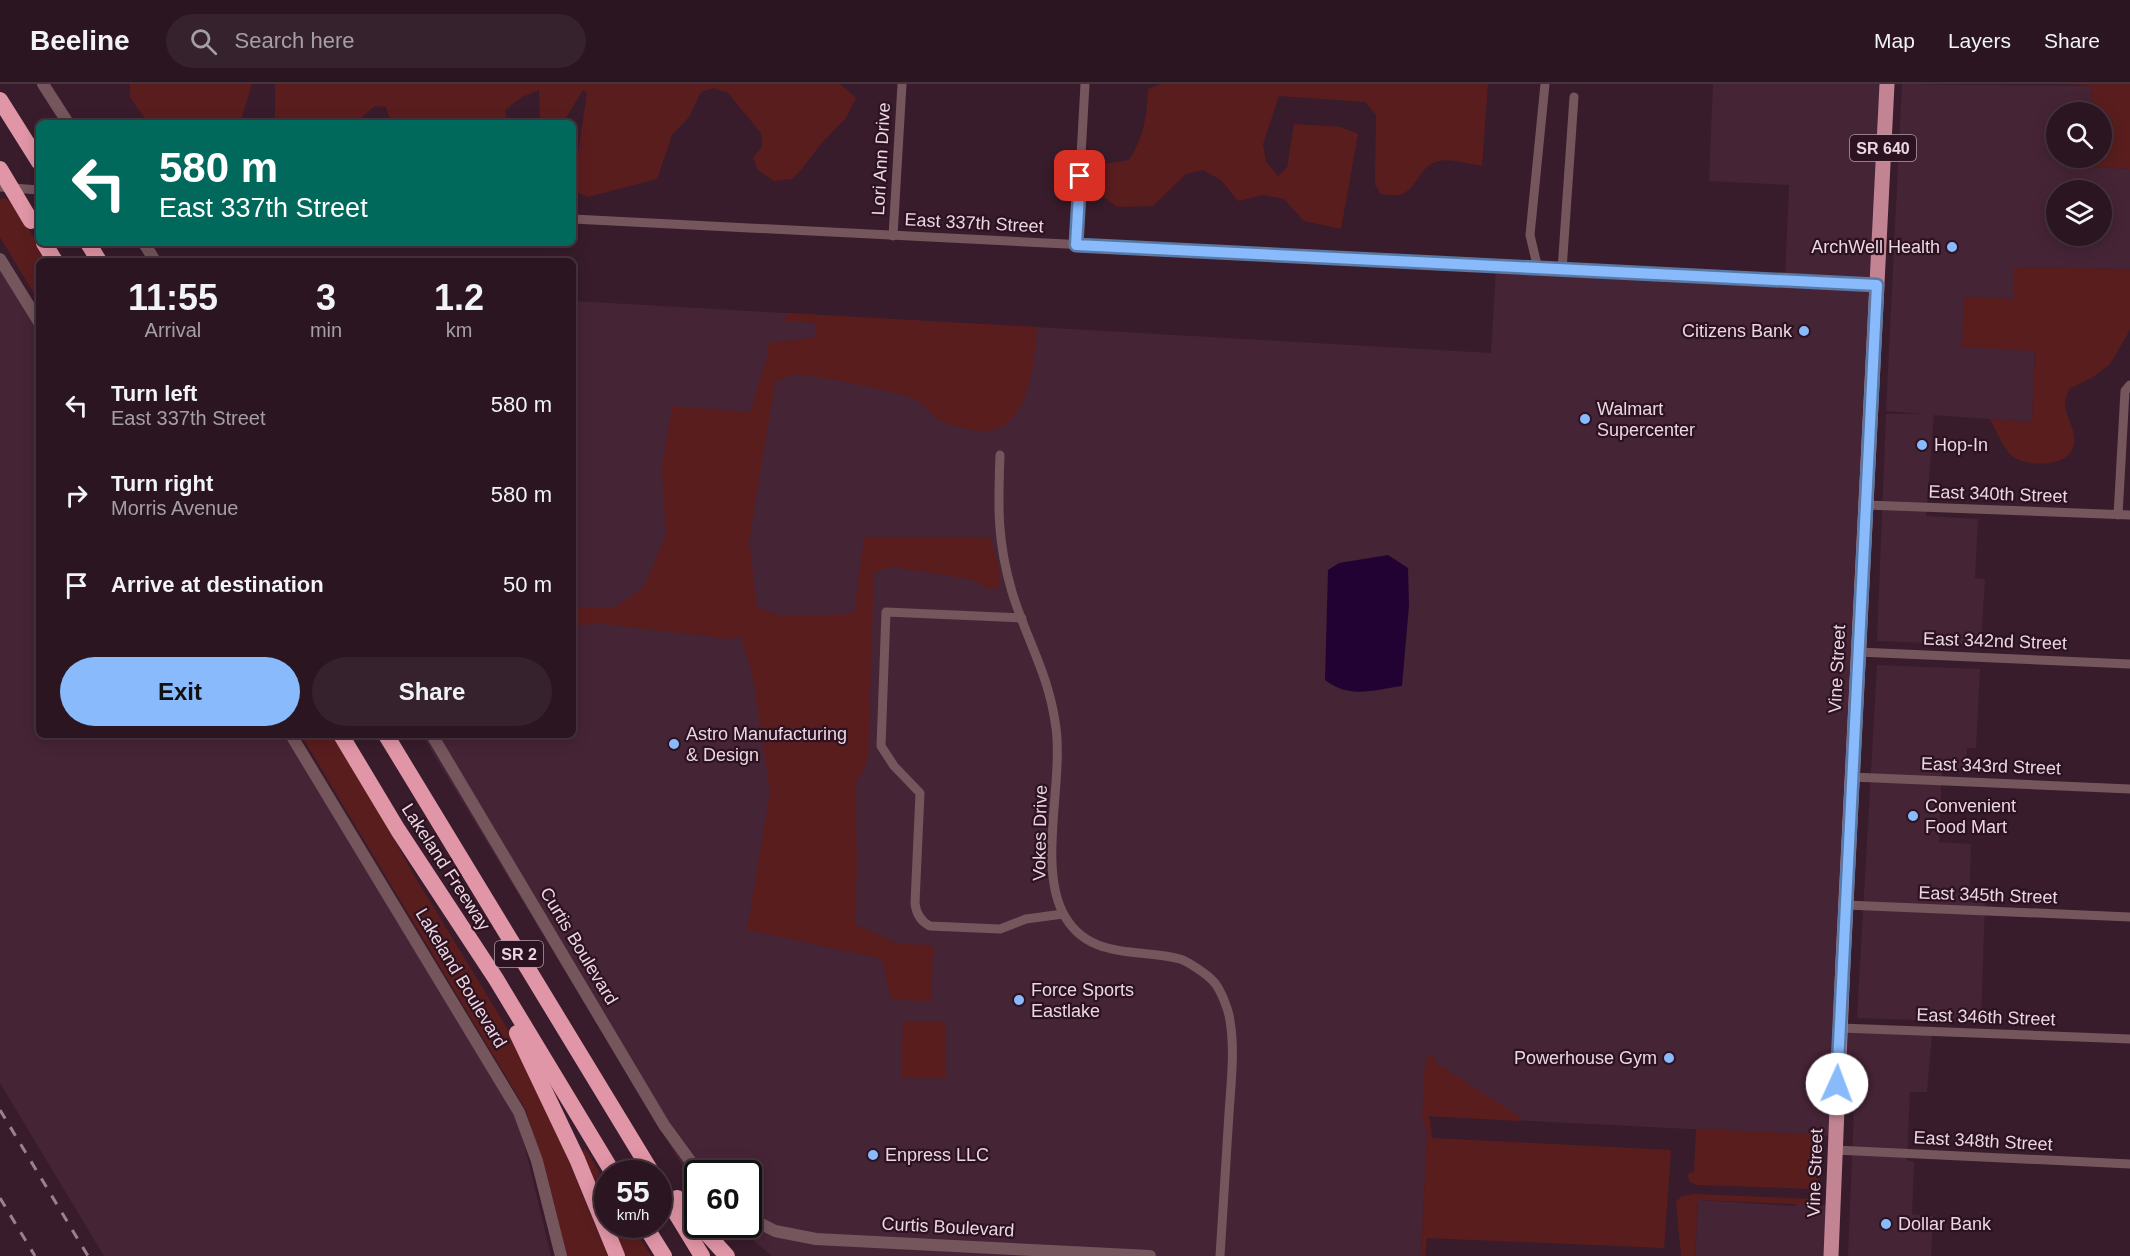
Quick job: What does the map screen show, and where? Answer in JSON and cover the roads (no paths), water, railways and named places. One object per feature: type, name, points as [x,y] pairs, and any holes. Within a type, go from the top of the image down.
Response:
[{"type":"highway","points":[[0,100],[35,156]]},
{"type":"highway","points":[[0,170],[35,228]]},
{"type":"highway","name":"Lakeland Freeway","points":[[343,738],[398,830],[496,980],[606,1160]]},
{"type":"highway","name":"Lakeland Freeway","points":[[388,738],[644,1160]]},
{"type":"highway","points":[[496,980],[513,1026],[573,1148],[617,1256]]},
{"type":"highway","name":"Lakeland Freeway","points":[[672,1194],[684,1208]]},
{"type":"highway","points":[[672,1207],[702,1256]]},
{"type":"highway","points":[[653,1238],[664,1256]]},
{"type":"highway","name":"Lakeland Freeway","points":[[711,1238],[727,1256]]},
{"type":"main road","name":"Vine Street","points":[[1831,1256],[1840,1028],[1887,84]]},
{"type":"street","points":[[43,84],[66,120]]},
{"type":"street","name":"Lori Ann Drive","points":[[893,236],[902,84]]},
{"type":"street","points":[[1076,245],[1085,84]]},
{"type":"street","points":[[1538,269],[1530,235],[1545,84]]},
{"type":"street","points":[[1562,270],[1574,97]]},
{"type":"street","points":[[0,187],[36,190]]},
{"type":"street","name":"East 337th Street","points":[[576,219],[1877,285]]},
{"type":"street","points":[[0,259],[36,317]]},
{"type":"street","points":[[2118,515],[2125,391],[2130,385]]},
{"type":"street","name":"Vokes Drive","points":[[1000,455],[998,532],[1008,579],[1041,663],[1051,696],[1056,730],[1057,768],[1052,862],[1055,889],[1063,914],[1083,937],[1118,952],[1182,959],[1215,983],[1230,1019],[1232,1066],[1220,1256]]},
{"type":"street","name":"East 340th Street","points":[[1866,505],[2130,515]]},
{"type":"street","points":[[1022,618],[886,612],[881,746],[894,766],[920,793],[915,903],[923,922],[930,926],[1000,929],[1026,919],[1063,914]]},
{"type":"street","name":"East 342nd Street","points":[[1858,652],[2130,664]]},
{"type":"street","name":"Lakeland Boulevard","points":[[293,738],[519,1112],[537,1161],[561,1256]]},
{"type":"street","name":"Curtis Boulevard","points":[[434,738],[664,1125],[690,1160]]},
{"type":"street","name":"East 343rd Street","points":[[1852,777],[2130,789]]},
{"type":"street","name":"East 345th Street","points":[[1846,905],[2130,917]]},
{"type":"street","name":"East 346th Street","points":[[1840,1028],[2130,1039]]},
{"type":"street","name":"East 348th Street","points":[[1835,1150],[2130,1164]]},
{"type":"street","name":"Curtis Boulevard","points":[[762,1224],[775,1231],[816,1239],[1150,1256]]},
{"type":"railway","points":[[0,1110],[88,1256]]},
{"type":"railway","points":[[0,1198],[35,1256]]},
{"type":"place","name":"ArchWell Health","points":[[1952,247]]},
{"type":"place","name":"Citizens Bank","points":[[1804,331]]},
{"type":"place","name":"Walmart Supercenter","points":[[1585,419]]},
{"type":"place","name":"Hop-In","points":[[1922,445]]},
{"type":"place","name":"Astro Manufacturing & Design","points":[[674,744]]},
{"type":"place","name":"Convenient Food Mart","points":[[1913,816]]},
{"type":"place","name":"Force Sports Eastlake","points":[[1019,1000]]},
{"type":"place","name":"Powerhouse Gym","points":[[1669,1058]]},
{"type":"place","name":"Enpress LLC","points":[[873,1155]]},
{"type":"place","name":"Dollar Bank","points":[[1886,1224]]}]
